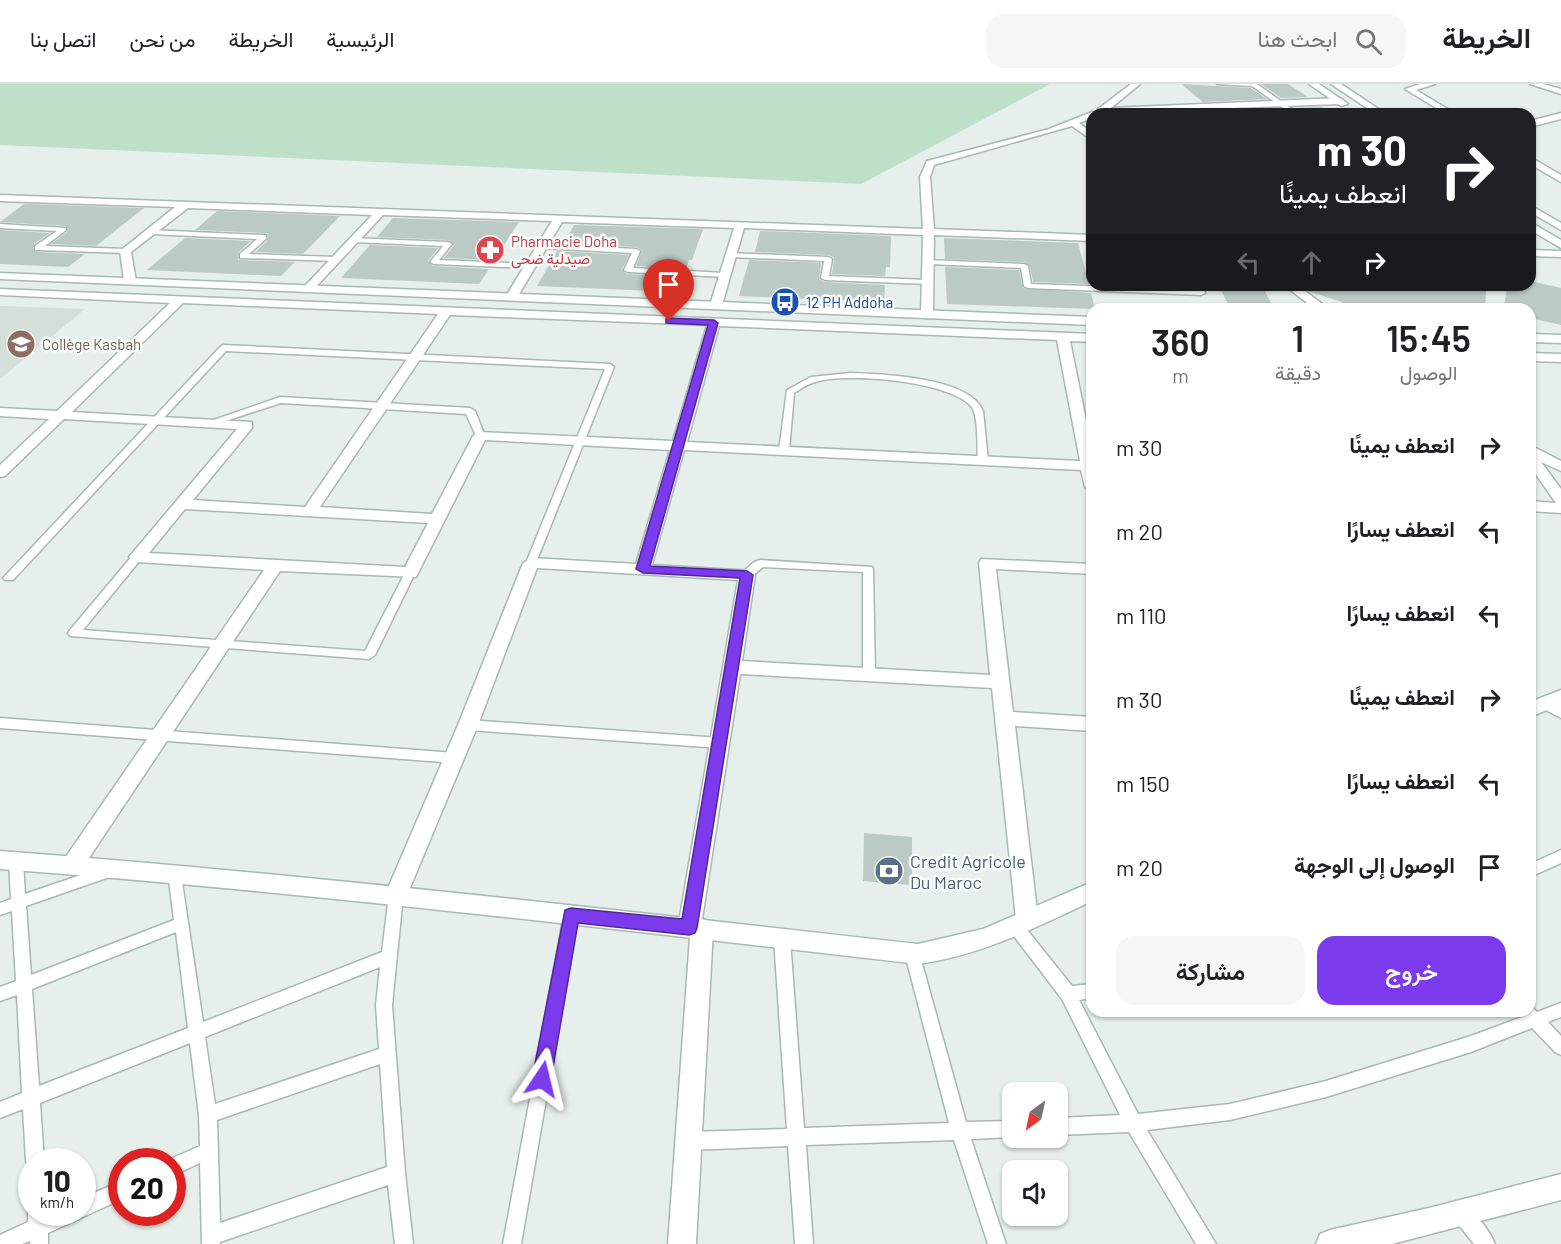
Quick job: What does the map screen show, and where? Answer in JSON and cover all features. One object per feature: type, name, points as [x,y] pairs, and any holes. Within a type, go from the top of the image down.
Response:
[{"type":"street","points":[[1104,108],[1125,95],[1136,84]]},
{"type":"street","points":[[1313,84],[1349,108]]},
{"type":"street","points":[[1335,84],[1373,108]]},
{"type":"street","points":[[1405,86],[1431,84]]},
{"type":"street","points":[[1534,84],[1561,92]]},
{"type":"street","points":[[1405,86],[1442,108]]},
{"type":"street","points":[[1236,108],[1340,101]]},
{"type":"street","points":[[1536,122],[1561,116]]},
{"type":"street","points":[[927,314],[929,207],[925,177],[930,163],[1026,139],[1086,117]]},
{"type":"street","points":[[1073,123],[1086,132]]},
{"type":"street","points":[[1536,164],[1561,179]]},
{"type":"street","points":[[0,198],[1086,238]]},
{"type":"street","points":[[0,209],[16,198]]},
{"type":"street","points":[[130,281],[125,250],[185,205]]},
{"type":"street","points":[[308,289],[380,212]]},
{"type":"street","points":[[1536,212],[1561,227]]},
{"type":"street","points":[[512,296],[559,218]]},
{"type":"street","points":[[716,305],[740,225]]},
{"type":"street","points":[[1536,229],[1561,245]]},
{"type":"street","points":[[1536,253],[1561,254]]},
{"type":"street","points":[[0,276],[1086,321]]},
{"type":"street","points":[[1298,291],[1315,303]]},
{"type":"street","points":[[0,292],[1086,339]]},
{"type":"street","points":[[0,473],[181,299]]},
{"type":"street","points":[[310,511],[446,310]]},
{"type":"street","points":[[643,569],[714,323]]},
{"type":"street","points":[[1063,337],[1086,447]]},
{"type":"street","points":[[1536,338],[1561,339]]},
{"type":"street","points":[[1536,357],[1561,358]]},
{"type":"street","points":[[0,412],[247,425],[137,557]]},
{"type":"street","points":[[137,557],[410,573],[480,436],[1086,466]]},
{"type":"street","points":[[1536,452],[1561,467]]},
{"type":"street","points":[[1536,471],[1561,472]]},
{"type":"street","points":[[1536,471],[1561,500]]},
{"type":"street","points":[[182,504],[438,519]]},
{"type":"street","points":[[1536,506],[1561,508]]},
{"type":"street","points":[[396,895],[468,725],[531,563],[747,575],[720,743],[695,928],[682,1244]]},
{"type":"street","points":[[1021,923],[987,563],[1086,569]]},
{"type":"street","points":[[73,864],[276,564]]},
{"type":"street","points":[[733,667],[999,682]]},
{"type":"street","points":[[1536,709],[1557,704]]},
{"type":"street","points":[[1003,718],[1086,724]]},
{"type":"street","points":[[8,861],[119,868],[396,895],[913,954],[940,953],[1021,923],[1086,894]]},
{"type":"street","points":[[1336,1243],[1461,1214],[1561,1187]]},
{"type":"lane","points":[[1220,84],[1253,84],[1288,108]]},
{"type":"lane","points":[[0,226],[64,229],[38,248],[125,250]]},
{"type":"lane","points":[[151,232],[263,237],[243,256],[336,259]]},
{"type":"lane","points":[[354,240],[448,244],[435,262],[530,266]]},
{"type":"lane","points":[[542,246],[636,250],[628,270],[725,275]]},
{"type":"lane","points":[[731,255],[828,259],[825,278],[928,282]]},
{"type":"lane","points":[[928,262],[1024,266],[1028,286],[1086,288]]},
{"type":"lane","points":[[1172,291],[1201,291]]},
{"type":"lane","points":[[9,578],[224,348],[610,367],[531,563]]},
{"type":"lane","points":[[784,451],[790,392],[799,385],[835,376],[901,379],[927,382],[969,400],[978,408],[983,461]]},
{"type":"lane","points":[[210,423],[280,400],[470,411],[480,436]]},
{"type":"lane","points":[[137,557],[74,633],[369,655],[410,573]]},
{"type":"lane","points":[[747,575],[760,563],[868,569],[869,675]]},
{"type":"lane","points":[[0,723],[454,758]]},
{"type":"lane","points":[[468,725],[720,743]]},
{"type":"lane","points":[[1536,868],[1561,856]]},
{"type":"lane","points":[[8,861],[20,903],[34,1148]]},
{"type":"lane","points":[[0,909],[119,868]]},
{"type":"lane","points":[[176,873],[208,1114],[210,1240],[396,1173]]},
{"type":"lane","points":[[396,895],[384,1005],[386,1054],[404,1244]]},
{"type":"lane","points":[[512,1244],[571,915]]},
{"type":"lane","points":[[0,994],[182,923]]},
{"type":"lane","points":[[1021,923],[1068,994],[1132,1123],[1207,1244]]},
{"type":"lane","points":[[782,939],[804,1244]]},
{"type":"lane","points":[[913,954],[960,1132],[997,1244]]},
{"type":"lane","points":[[0,1110],[197,1030],[388,957]]},
{"type":"lane","points":[[1068,994],[1086,992]]},
{"type":"lane","points":[[1536,1015],[1561,1010]]},
{"type":"lane","points":[[1068,1126],[1132,1123],[1230,1112],[1326,1089],[1528,1017]]},
{"type":"lane","points":[[1532,1017],[1561,1047]]},
{"type":"lane","points":[[208,1114],[386,1054]]},
{"type":"lane","points":[[688,1141],[1002,1130]]},
{"type":"lane","points":[[186,1161],[208,1151]]},
{"type":"lane","points":[[1461,1214],[1486,1244]]},
{"type":"lane","points":[[1,1244],[38,1228]]},
{"type":"shaded area","name":"Collège Kasbah","points":[[0,306],[85,309],[0,379]]},
{"type":"green space","points":[[0,84],[1050,84],[861,184],[0,145]]},
{"type":"building","points":[[1181,84],[1251,88],[1267,99],[1203,102]]},
{"type":"building","points":[[1261,84],[1288,84],[1308,97],[1281,98]]},
{"type":"building","points":[[24,204],[144,208],[96,246],[51,244],[67,232],[66,226],[0,222]]},
{"type":"building","points":[[217,211],[340,216],[303,254],[255,252],[267,241],[268,233],[195,230]]},
{"type":"building","points":[[393,218],[519,222],[494,260],[444,258],[454,245],[448,240],[377,237]]},
{"type":"building","points":[[574,225],[703,229],[692,260],[689,260],[686,269],[636,266],[642,250],[636,247],[564,243]]},
{"type":"building","points":[[0,230],[50,233],[34,244],[35,252],[85,254],[68,267],[0,264]]},
{"type":"building","points":[[760,231],[891,236],[890,267],[886,267],[885,276],[832,274],[834,258],[829,255],[755,252]]},
{"type":"building","points":[[185,238],[251,241],[239,252],[238,260],[295,262],[281,276],[147,270]]},
{"type":"building","points":[[944,238],[1078,243],[1086,273],[1086,284],[1033,282],[1030,266],[1024,262],[945,259]]},
{"type":"building","points":[[370,245],[438,248],[428,261],[433,266],[489,269],[479,284],[341,278]]},
{"type":"building","points":[[557,251],[629,255],[622,269],[627,274],[683,277],[678,292],[537,286]]},
{"type":"building","points":[[749,260],[821,263],[819,279],[824,282],[885,285],[884,302],[739,296]]},
{"type":"building","points":[[945,267],[1019,270],[1023,288],[1091,293],[1094,303],[1086,303],[1086,309],[947,304]]},
{"type":"building","points":[[1536,282],[1561,288],[1561,325],[1536,319],[1536,303],[1504,303],[1507,291],[1536,291]]},
{"type":"building","points":[[1222,291],[1265,291],[1271,303],[1227,303]]},
{"type":"building","points":[[1308,291],[1486,291],[1485,303],[1345,303]]},
{"type":"building","points":[[864,833],[912,837],[912,885],[863,881]]},
{"type":"place","name":"Pharmacie Doha صيدلية ضحى","points":[[490,250]]},
{"type":"place","name":"12 PH Addoha","points":[[785,302]]},
{"type":"place","name":"Collège Kasbah","points":[[21,344]]},
{"type":"place","name":"Credit Agricole Du Maroc","points":[[889,871]]},
{"type":"route","points":[[542,1079],[571,915],[689,928],[733,667],[747,575],[643,569],[714,323],[669,321]]}]
